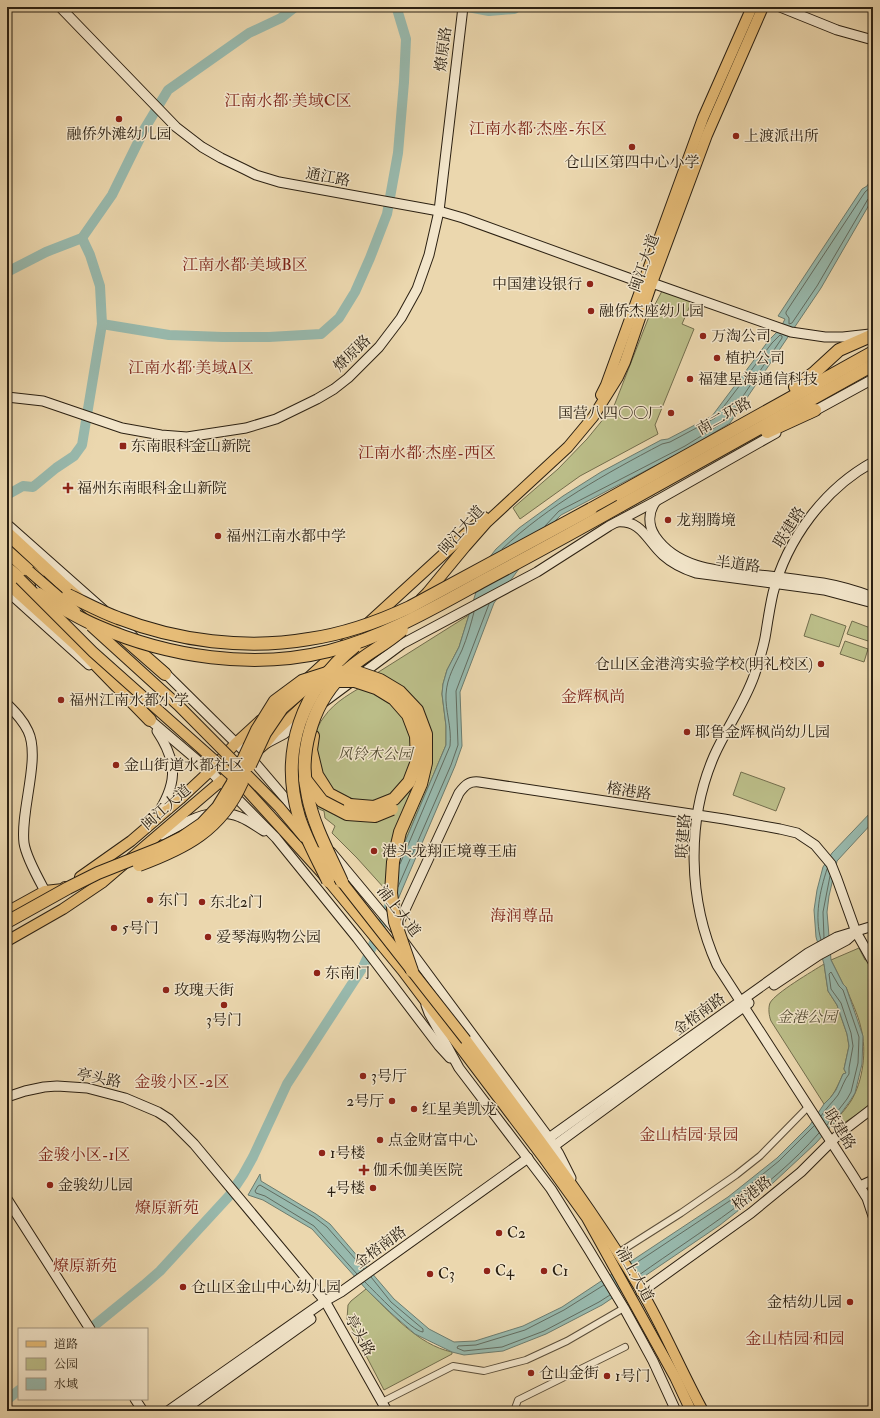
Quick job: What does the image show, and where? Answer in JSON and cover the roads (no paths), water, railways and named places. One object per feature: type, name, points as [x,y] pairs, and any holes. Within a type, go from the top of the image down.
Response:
[{"type":"highway","points":[[722,435],[808,377],[839,350],[873,334]]},
{"type":"highway","name":"南二环路","points":[[410,607],[873,352]]},
{"type":"highway","name":"南二环路","points":[[414,620],[873,365]]},
{"type":"highway","points":[[727,447],[760,435],[815,410]]},
{"type":"highway","points":[[8,527],[61,583],[165,674]]},
{"type":"highway","points":[[7,551],[29,571],[68,595],[118,618],[176,635],[211,641],[267,643],[308,640],[358,627],[410,607]]},
{"type":"highway","points":[[7,568],[38,594],[64,610],[95,625],[153,646],[210,657],[250,660],[328,651],[368,639],[414,620]]},
{"type":"highway","points":[[7,582],[78,646],[150,720]]},
{"type":"highway","points":[[328,881],[307,838],[299,818],[295,799],[292,779],[292,762],[297,730],[302,714],[310,698],[330,669],[362,640],[410,607]]},
{"type":"highway","points":[[342,882],[313,817],[308,797],[305,779],[305,763],[309,733],[316,713],[330,689],[341,676],[353,664],[414,620]]},
{"type":"highway","points":[[7,922],[98,873],[161,848],[183,837],[202,824],[218,807],[232,784],[256,730],[275,701],[302,681],[330,672],[356,672],[380,680],[400,692],[416,710],[426,734],[426,763],[421,784],[400,832],[392,862],[391,893],[395,922],[412,971]]},
{"type":"highway","points":[[7,930],[100,880],[164,856],[186,845],[207,830],[226,810],[240,788],[265,733],[282,708],[304,690],[330,681],[355,681],[376,688],[394,699],[408,715],[416,736],[417,761],[409,782],[394,799],[374,807],[350,806],[329,794],[316,775],[312,750],[316,713]]},
{"type":"highway","points":[[297,730],[298,753],[306,779],[322,801],[347,814],[375,816],[399,806],[417,786],[426,763]]},
{"type":"main road","name":"通江路","points":[[60,7],[176,127],[202,147],[256,175],[279,182],[384,200],[439,211],[463,218],[791,332],[808,336],[834,337],[873,334]]},
{"type":"main road","name":"闽江大道","points":[[7,941],[63,909],[103,882],[266,743],[275,732],[427,593],[487,522],[568,447],[593,417],[621,372],[648,283],[703,118],[752,7]]},
{"type":"main road","name":"闽江大道","points":[[7,912],[44,891],[63,889],[112,855],[150,825],[210,772],[236,742],[569,439],[590,414],[606,385],[716,114],[763,7]]},
{"type":"main road","points":[[780,7],[837,30],[873,40]]},
{"type":"main road","name":"燎原路","points":[[7,396],[43,401],[122,428],[161,435],[187,437],[237,430],[260,424],[294,411],[326,394],[348,378],[393,330],[407,309],[425,268],[439,211],[462,11]]},
{"type":"main road","points":[[266,743],[284,734],[316,713],[365,671],[402,644],[537,572],[615,523],[873,379]]},
{"type":"main road","name":"联建路","points":[[873,462],[841,485],[816,509],[797,538],[777,580],[771,600],[764,643],[755,674],[742,705],[713,758],[706,779],[697,816],[694,843],[698,900],[708,945],[717,965],[860,1186],[867,1198],[873,1216]]},
{"type":"main road","name":"半道路","points":[[656,501],[650,515],[652,531],[663,546],[678,557],[692,564],[832,591],[873,603]]},
{"type":"main road","name":"半道路","points":[[615,523],[624,522],[640,529],[664,556],[686,569],[701,574],[831,584],[873,597]]},
{"type":"main road","name":"浦上大道","points":[[8,527],[130,632],[165,674],[250,757],[393,927],[552,1142],[578,1192]]},
{"type":"main road","name":"浦上大道","points":[[29,571],[100,633],[178,705],[279,807],[342,882],[466,1040],[578,1192],[618,1253],[641,1292],[704,1411]]},
{"type":"main road","name":"浦上大道","points":[[20,579],[93,652],[243,786],[328,881],[424,998],[587,1218],[675,1377],[691,1411]]},
{"type":"main road","points":[[7,591],[220,781],[276,838],[357,938],[439,1046],[459,1068],[555,1196],[624,1308],[653,1361],[676,1411]]},
{"type":"main road","points":[[365,671],[427,593]]},
{"type":"main road","points":[[7,704],[18,715],[28,731],[32,745],[24,825],[24,844],[44,891]]},
{"type":"main road","points":[[301,817],[297,788],[299,755],[305,730],[316,713]]},
{"type":"main road","points":[[150,720],[165,742],[170,753],[173,766],[173,777],[166,801],[150,825]]},
{"type":"main road","name":"榕港路","points":[[393,927],[459,793],[468,783],[479,782],[780,829],[797,833],[820,850],[830,864],[856,932],[873,962]]},
{"type":"main road","points":[[147,844],[196,817],[216,813],[239,816],[276,838]]},
{"type":"main road","name":"金榕南路","points":[[552,1142],[817,948],[845,934],[873,926]]},
{"type":"main road","points":[[424,998],[429,1013],[459,1068]]},
{"type":"main road","name":"亭头路","points":[[7,1097],[34,1089],[57,1086],[87,1088],[125,1098],[158,1112],[169,1119],[188,1137],[243,1201],[327,1304],[387,1411]]},
{"type":"main road","name":"榕港路","points":[[641,1292],[752,1213],[801,1172],[832,1141],[855,1121],[873,1108]]},
{"type":"main road","name":"金榕南路","points":[[182,1411],[327,1304],[341,1292],[528,1158]]},
{"type":"main road","points":[[860,1186],[873,1180]]},
{"type":"main road","points":[[7,1199],[87,1325]]},
{"type":"main road","name":"金榕南路","points":[[168,1411],[327,1304]]},
{"type":"main road","points":[[136,1400],[143,1411]]},
{"type":"street","points":[[618,1253],[681,1213],[736,1175],[760,1156],[809,1106]]},
{"type":"street","points":[[382,1402],[453,1366],[484,1371],[526,1360],[567,1341],[624,1308]]},
{"type":"street","points":[[514,1411],[518,1400],[625,1346]]},
{"type":"water","points":[[873,177],[873,198],[821,288],[730,423],[687,449],[561,515],[551,525],[494,603],[460,692],[462,746],[455,766],[396,904],[385,889],[446,745],[446,726],[442,694],[443,684],[447,670],[459,647],[485,563],[496,549],[519,528],[563,496],[601,472],[661,440],[668,439],[712,416],[769,340],[780,329],[785,319],[778,316],[862,189],[867,186]]},
{"type":"water","points":[[873,810],[873,822],[837,861],[827,912],[831,960],[846,987],[863,1036],[862,1064],[855,1093],[834,1123],[816,1143],[773,1183],[720,1225],[602,1305],[546,1334],[503,1351],[464,1355],[452,1352],[415,1334],[391,1313],[366,1289],[312,1229],[263,1200],[248,1195],[260,1174],[261,1181],[330,1224],[394,1299],[429,1329],[454,1342],[475,1341],[523,1326],[562,1307],[728,1197],[777,1158],[810,1125],[824,1104],[836,1090],[843,1074],[846,1073],[844,1069],[849,1046],[847,1034],[837,1005],[828,991],[824,964],[816,937],[814,910],[823,867],[832,853]]},
{"type":"waterway","points":[[7,272],[46,252],[82,238],[112,195],[145,128],[168,90],[249,33],[281,18],[295,7]]},
{"type":"waterway","points":[[102,324],[169,335],[269,337],[321,334],[339,318],[355,292],[387,214],[398,153],[404,82],[406,39],[397,9],[398,7]]},
{"type":"waterway","points":[[468,7],[489,11],[514,9],[517,7]]},
{"type":"waterway","points":[[7,495],[23,486],[33,487],[56,468],[74,456],[82,445],[102,324],[100,286],[90,255],[82,238]]},
{"type":"waterway","points":[[91,1328],[160,1271],[229,1196],[253,1157],[287,1084],[363,967],[392,898]]},
{"type":"waterway","points":[[7,1400],[18,1391]]},
{"type":"place","name":"融侨外滩幼儿园","points":[[119,119]]},
{"type":"place","name":"上渡派出所","points":[[736,136]]},
{"type":"place","name":"仓山区第四中心小学","points":[[632,147]]},
{"type":"place","name":"中国建设银行","points":[[590,284]]},
{"type":"place","name":"融侨杰座幼儿园","points":[[591,311]]},
{"type":"place","name":"万淘公司","points":[[703,336]]},
{"type":"place","name":"植护公司","points":[[717,358]]},
{"type":"place","name":"福建星海通信科技","points":[[690,379]]},
{"type":"place","name":"国营八四〇〇厂","points":[[671,413]]},
{"type":"place","name":"东南眼科金山新院","points":[[123,446]]},
{"type":"place","name":"福州东南眼科金山新院","points":[[68,488]]},
{"type":"place","name":"龙翔腾境","points":[[668,520]]},
{"type":"place","name":"福州江南水都中学","points":[[218,536]]},
{"type":"place","name":"仓山区金港湾实验学校(明礼校区)","points":[[821,664]]},
{"type":"place","name":"福州江南水都小学","points":[[61,700]]},
{"type":"place","name":"耶鲁金辉枫尚幼儿园","points":[[687,732]]},
{"type":"place","name":"金山街道水都社区","points":[[116,765]]},
{"type":"place","name":"港头龙翔正境尊王庙","points":[[374,851]]},
{"type":"place","name":"东门","points":[[150,900]]},
{"type":"place","name":"东北2门","points":[[202,902]]},
{"type":"place","name":"5号门","points":[[114,928]]},
{"type":"place","name":"爱琴海购物公园","points":[[208,937]]},
{"type":"place","name":"东南门","points":[[317,973]]},
{"type":"place","name":"玫瑰天街","points":[[166,990]]},
{"type":"place","name":"3号门","points":[[224,1005]]},
{"type":"place","name":"3号厅","points":[[363,1076]]},
{"type":"place","name":"2号厅","points":[[392,1101]]},
{"type":"place","name":"红星美凯龙","points":[[414,1109]]},
{"type":"place","name":"点金财富中心","points":[[380,1140]]},
{"type":"place","name":"1号楼","points":[[322,1153]]},
{"type":"place","name":"伽禾伽美医院","points":[[364,1170]]},
{"type":"place","name":"金骏幼儿园","points":[[50,1185]]},
{"type":"place","name":"4号楼","points":[[373,1188]]},
{"type":"place","name":"C2","points":[[499,1233]]},
{"type":"place","name":"C4","points":[[487,1271]]},
{"type":"place","name":"C1","points":[[544,1271]]},
{"type":"place","name":"C3","points":[[430,1274]]},
{"type":"place","name":"仓山区金山中心幼儿园","points":[[183,1287]]},
{"type":"place","name":"金桔幼儿园","points":[[850,1302]]},
{"type":"place","name":"仓山金街","points":[[531,1373]]},
{"type":"place","name":"1号门","points":[[607,1376]]},
{"type":"district","name":"江南水都·美域C区","points":[[288,100]]},
{"type":"district","name":"江南水都·杰座-东区","points":[[538,128]]},
{"type":"district","name":"江南水都·美域B区","points":[[245,264]]},
{"type":"district","name":"江南水都·美域A区","points":[[191,367]]},
{"type":"district","name":"江南水都·杰座-西区","points":[[427,452]]},
{"type":"district","name":"金辉枫尚","points":[[593,696]]},
{"type":"district","name":"海润尊品","points":[[522,915]]},
{"type":"district","name":"金骏小区-2区","points":[[182,1081]]},
{"type":"district","name":"金山桔园·景园","points":[[689,1134]]},
{"type":"district","name":"金骏小区-1区","points":[[84,1154]]},
{"type":"district","name":"燎原新苑","points":[[167,1207]]},
{"type":"district","name":"燎原新苑","points":[[85,1265]]},
{"type":"district","name":"金山桔园·和园","points":[[795,1338]]},
{"type":"park label","name":"风铃木公园","points":[[375,754]]},
{"type":"park label","name":"金港公园","points":[[807,1017]]}]
